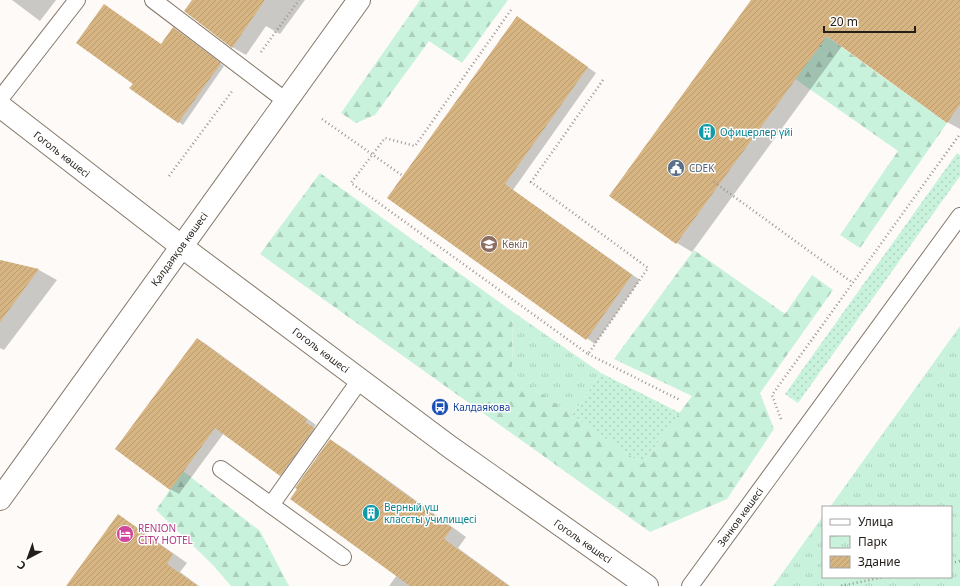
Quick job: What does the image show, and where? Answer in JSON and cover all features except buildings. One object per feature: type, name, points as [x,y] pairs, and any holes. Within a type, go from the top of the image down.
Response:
[{"type":"street","name":"Қалдаяқов көшесі","points":[[0,499],[359,0]]},
{"type":"street","name":"Гоголь көшесі","points":[[0,106],[181,246],[450,448],[647,586]]},
{"type":"lane","points":[[0,99],[77,0]]},
{"type":"lane","points":[[153,0],[286,101]]},
{"type":"lane","name":"Зенков көшесі","points":[[690,586],[960,216]]},
{"type":"lane","points":[[271,505],[360,380]]},
{"type":"lane","points":[[221,469],[343,557]]},
{"type":"path","points":[[511,10],[415,146],[384,138],[351,183],[588,354],[680,400]]},
{"type":"path","points":[[588,354],[648,268],[531,182],[603,80]]},
{"type":"path","points":[[322,119],[403,176]]},
{"type":"path","points":[[791,447],[772,395],[960,134]]},
{"type":"path","points":[[714,182],[854,283]]},
{"type":"path","points":[[841,586],[879,578]]},
{"type":"green space","points":[[420,0],[508,0],[462,63],[429,41],[375,115],[356,123],[341,113]]},
{"type":"green space","points":[[822,33],[947,123],[860,248],[840,235],[898,151],[791,76]]},
{"type":"green space","points":[[957,153],[960,155],[960,176],[798,403],[785,394]]},
{"type":"green space","points":[[320,173],[513,312],[512,372],[642,464],[692,396],[614,359],[694,250],[785,314],[812,275],[833,290],[760,393],[774,429],[727,499],[650,532],[260,254]]},
{"type":"green space","points":[[513,312],[601,373],[572,415],[512,372]]},
{"type":"green space","points":[[960,326],[960,586],[773,586],[822,517],[822,578],[952,578],[952,506],[831,506]]},
{"type":"green space","points":[[601,373],[680,413],[642,464],[572,415]]},
{"type":"green space","points":[[183,471],[260,531],[289,586],[231,586],[212,564],[156,510]]},
{"type":"place","name":"Офицерлер үйі","points":[[707,132]]},
{"type":"place","name":"CDEK","points":[[676,168]]},
{"type":"place","name":"Көкіл","points":[[489,244]]},
{"type":"place","name":"Калдаякова","points":[[440,407]]},
{"type":"place","name":"Верный үш классты училищесі","points":[[371,513]]},
{"type":"place","name":"RENION CITY HOTEL","points":[[125,534]]}]
